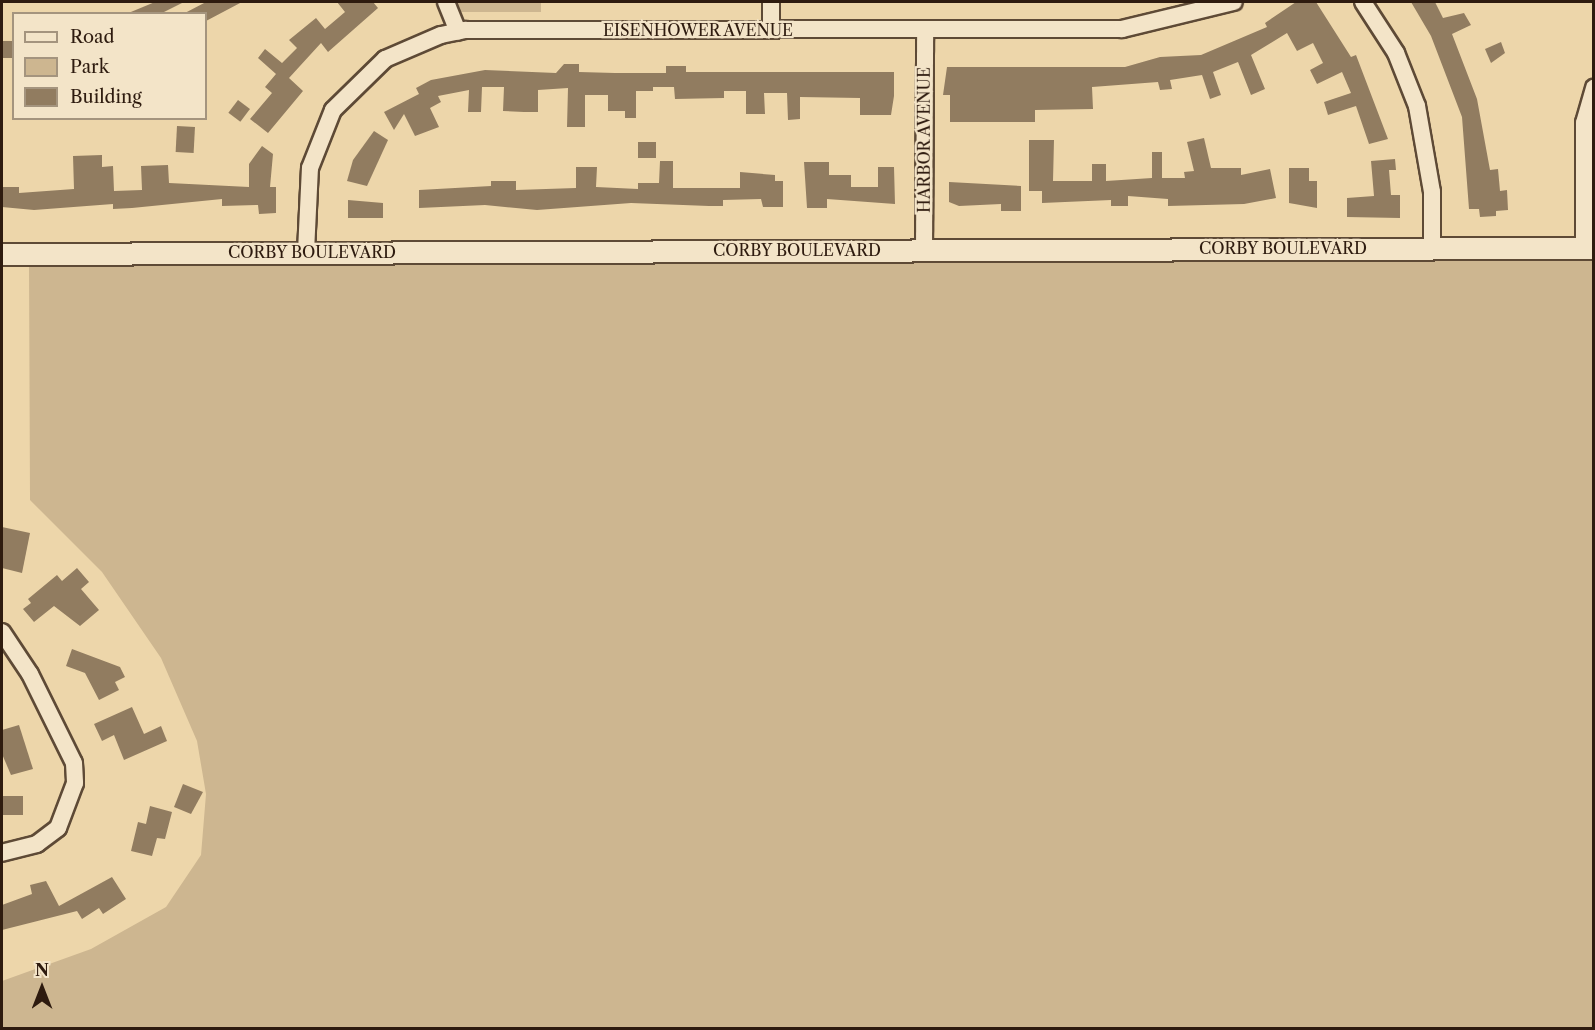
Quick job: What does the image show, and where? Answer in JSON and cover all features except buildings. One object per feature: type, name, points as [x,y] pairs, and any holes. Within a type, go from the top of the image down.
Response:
[{"type":"street","points":[[447,2],[458,32]]},
{"type":"street","points":[[771,2],[771,29]]},
{"type":"street","name":"EISENHOWER AVENUE","points":[[306,252],[310,168],[333,110],[385,58],[458,32],[1122,29],[1234,2]]},
{"type":"street","points":[[1363,2],[1391,45],[1417,106],[1432,192],[1432,248]]},
{"type":"street","name":"HARBOR AVENUE","points":[[924,250],[925,30]]},
{"type":"street","points":[[1589,248],[1584,123],[1593,87]]},
{"type":"street","name":"CORBY BOULEVARD","points":[[2,254],[1589,248]]},
{"type":"street","points":[[2,633],[30,674],[74,763],[75,783],[58,828],[37,844],[2,852]]},
{"type":"green space","points":[[458,2],[541,2],[541,12],[458,12]]},
{"type":"green space","points":[[1593,259],[1593,1028],[2,1028],[2,981],[91,949],[166,907],[201,855],[206,794],[197,741],[161,658],[102,572],[30,500],[29,264]]}]
